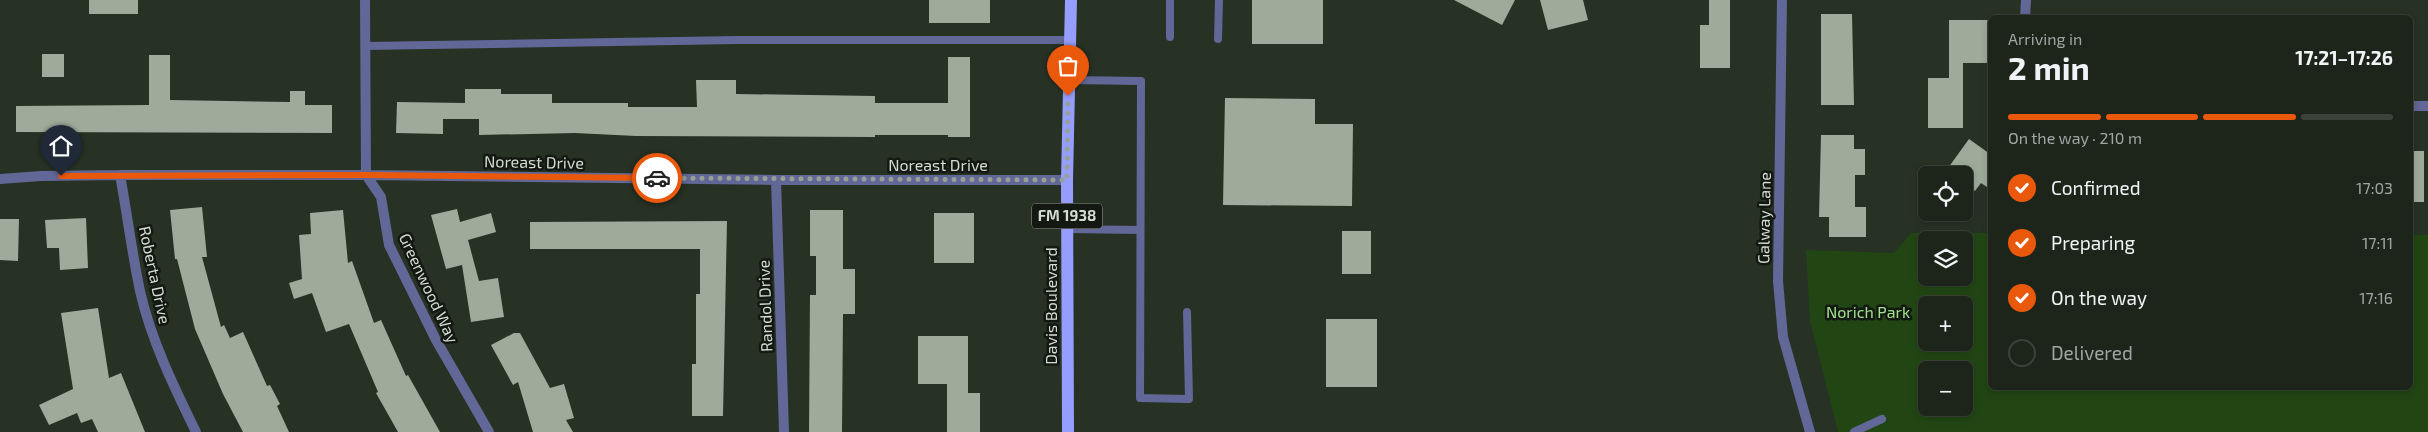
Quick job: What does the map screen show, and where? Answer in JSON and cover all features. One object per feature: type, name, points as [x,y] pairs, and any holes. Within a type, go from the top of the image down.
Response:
[{"type":"main road","name":"Davis Boulevard","points":[[1068,432],[1067,180],[1069,40],[1072,0]]},
{"type":"street","points":[[365,0],[366,175]]},
{"type":"street","name":"Galway Lane","points":[[1782,0],[1778,282],[1783,337],[1810,432]]},
{"type":"street","points":[[2025,15],[2026,0]]},
{"type":"street","points":[[2413,106],[2428,106]]},
{"type":"street","name":"Noreast Drive","points":[[0,179],[41,176],[120,175],[366,175],[776,180],[1067,180]]},
{"type":"street","name":"Roberta Drive","points":[[120,175],[140,291],[151,329],[175,390],[196,432]]},
{"type":"street","name":"Greenwood Way","points":[[366,175],[381,197],[389,245],[436,340],[489,432]]},
{"type":"street","name":"Randol Drive","points":[[776,180],[784,432]]},
{"type":"lane","points":[[1170,0],[1170,37]]},
{"type":"lane","points":[[1218,39],[1219,0]]},
{"type":"lane","points":[[365,46],[737,40],[1069,40]]},
{"type":"lane","points":[[1068,80],[1141,81],[1140,398],[1188,399],[1187,312]]},
{"type":"lane","points":[[1067,229],[1140,230]]},
{"type":"lane","points":[[1854,432],[1882,419]]},
{"type":"green space","name":"Norich Park","points":[[1911,233],[1918,233],[1918,286],[1973,286],[1973,233],[1988,233],[1988,390],[2413,390],[2413,235],[2428,235],[2428,432],[1838,432],[1810,321],[1806,250],[1894,253]]},
{"type":"building","points":[[89,0],[138,0],[138,14],[89,14]]},
{"type":"building","points":[[929,0],[990,0],[990,23],[929,23]]},
{"type":"building","points":[[1252,0],[1323,0],[1323,44],[1252,44]]},
{"type":"building","points":[[1454,0],[1515,0],[1502,25]]},
{"type":"building","points":[[1540,0],[1583,0],[1588,20],[1548,30]]},
{"type":"building","points":[[1709,0],[1730,0],[1730,68],[1700,68],[1700,25],[1709,25]]},
{"type":"building","points":[[1821,14],[1852,14],[1854,105],[1821,105]]},
{"type":"building","points":[[1949,20],[1988,20],[1988,63],[1963,63],[1963,128],[1928,128],[1928,78],[1949,78]]},
{"type":"building","points":[[42,54],[64,54],[64,77],[42,77]]},
{"type":"building","points":[[149,55],[170,55],[170,100],[290,102],[290,91],[305,91],[305,105],[332,105],[332,133],[16,132],[16,106],[149,105]]},
{"type":"building","points":[[948,57],[970,57],[970,137],[948,137],[948,135],[875,135],[875,137],[636,136],[575,133],[479,135],[479,119],[443,119],[443,134],[396,133],[397,102],[465,103],[465,89],[501,89],[501,94],[552,94],[552,103],[628,103],[628,107],[697,107],[696,80],[736,80],[736,94],[875,96],[875,103],[948,103]]},
{"type":"building","points":[[1225,98],[1315,99],[1315,124],[1353,124],[1352,206],[1223,205]]},
{"type":"building","points":[[1821,135],[1854,135],[1854,149],[1865,149],[1865,175],[1855,175],[1855,207],[1866,207],[1866,237],[1829,237],[1829,217],[1819,217]]},
{"type":"building","points":[[1969,139],[1988,153],[1988,188],[1981,183],[1975,191],[1973,190],[1973,166],[1950,166]]},
{"type":"building","points":[[2413,151],[2424,151],[2424,202],[2413,202]]},
{"type":"building","points":[[202,207],[207,257],[202,257],[221,327],[224,325],[230,338],[243,332],[267,386],[270,385],[280,404],[277,406],[289,432],[243,432],[223,394],[195,329],[177,259],[175,259],[170,210]]},
{"type":"building","points":[[457,209],[460,222],[491,213],[496,232],[468,240],[479,281],[498,278],[504,317],[471,322],[462,265],[446,269],[431,215]]},
{"type":"building","points":[[343,210],[348,263],[352,261],[374,323],[381,320],[406,376],[408,375],[440,432],[398,432],[376,393],[378,392],[349,324],[326,332],[312,293],[294,299],[289,283],[302,279],[299,235],[311,234],[310,213]]},
{"type":"building","points":[[810,210],[843,210],[843,269],[855,269],[855,314],[843,314],[842,432],[809,432],[810,295],[816,295],[816,256],[810,256]]},
{"type":"building","points":[[934,213],[974,213],[974,263],[934,263]]},
{"type":"building","points":[[86,218],[88,268],[60,270],[59,248],[47,248],[45,220]]},
{"type":"building","points":[[0,219],[19,219],[18,261],[0,260]]},
{"type":"building","points":[[727,221],[723,416],[692,416],[692,364],[696,364],[696,294],[700,294],[700,249],[530,249],[530,222]]},
{"type":"building","points":[[1342,231],[1371,231],[1371,274],[1342,274]]},
{"type":"building","points":[[98,308],[109,378],[121,373],[145,432],[98,432],[92,419],[81,423],[77,413],[49,425],[39,405],[73,389],[61,313]]},
{"type":"building","points":[[1326,319],[1377,319],[1377,387],[1326,387]]},
{"type":"building","points":[[514,333],[520,333],[550,388],[564,384],[574,418],[566,420],[573,432],[533,432],[518,382],[513,385],[491,345]]},
{"type":"building","points":[[918,336],[968,336],[968,393],[980,393],[980,432],[947,432],[947,384],[918,384]]},
{"type":"way so far","points":[[657,178],[1067,180],[1068,96]]},
{"type":"route","points":[[61,176],[366,175],[657,178]]}]
